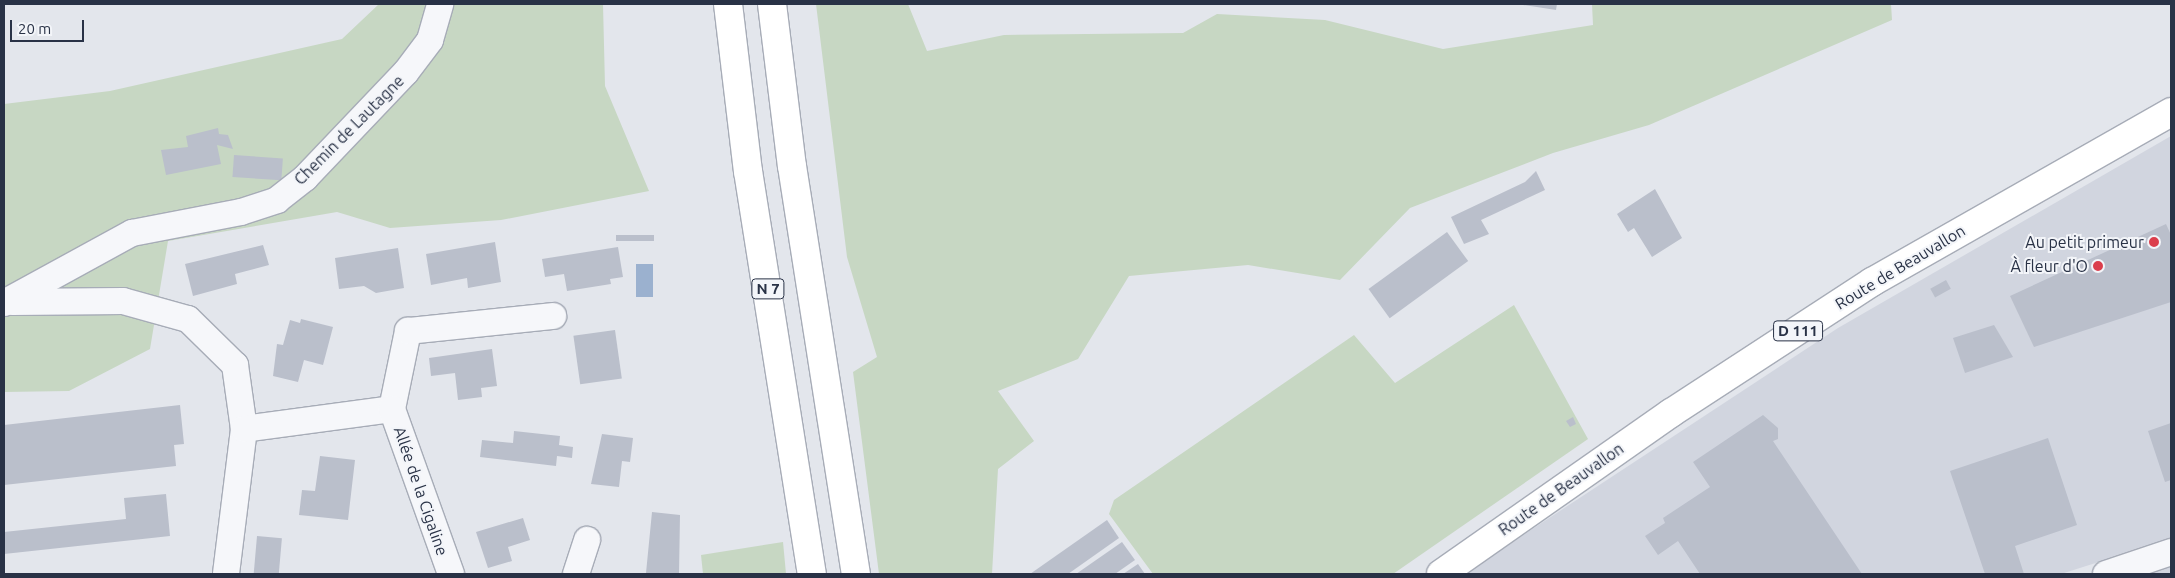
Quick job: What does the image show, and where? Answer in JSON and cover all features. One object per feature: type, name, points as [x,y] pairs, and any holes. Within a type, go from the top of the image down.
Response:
[{"type":"main road","name":"N 7","points":[[728,4],[748,171],[812,574]]},
{"type":"main road","points":[[772,4],[792,166],[856,574]]},
{"type":"main road","name":"Route de Beauvallon","points":[[1441,574],[1671,413],[1872,282],[2171,112]]},
{"type":"street","name":"Chemin de Lautagne","points":[[6,303],[132,233],[241,212],[277,200],[305,178],[406,72],[430,40],[440,4]]},
{"type":"street","name":"Chemin de Lautagne","points":[[6,303],[123,301],[188,319],[235,366],[244,429],[226,574]]},
{"type":"street","name":"Allée de la Cigaline","points":[[451,574],[392,408],[408,331],[553,316]]},
{"type":"street","name":"Allée de la Cigaline","points":[[244,429],[392,408]]},
{"type":"street","points":[[576,574],[587,540]]},
{"type":"street","points":[[2106,574],[2171,552]]},
{"type":"shaded area","points":[[2171,136],[2171,539],[2061,574],[1464,574],[1838,328]]},
{"type":"shaded area","points":[[2171,565],[2171,574],[2143,574]]},
{"type":"green space","points":[[379,4],[603,4],[605,86],[649,191],[501,220],[390,228],[337,212],[168,241],[150,349],[69,391],[4,392],[4,104],[110,91],[342,39]]},
{"type":"green space","points":[[816,4],[908,4],[927,51],[1004,35],[1183,33],[1217,14],[1325,20],[1443,49],[1593,25],[1592,4],[1891,4],[1892,20],[1649,125],[1553,153],[1410,208],[1340,280],[1248,265],[1129,276],[1078,359],[998,391],[1034,441],[998,469],[992,574],[879,574],[853,372],[877,357],[847,257]]},
{"type":"green space","points":[[1514,305],[1588,439],[1393,574],[1153,574],[1109,514],[1114,500],[1354,335],[1395,383]]},
{"type":"green space","points":[[783,542],[786,574],[703,574],[701,555]]},
{"type":"water","points":[[636,264],[653,264],[653,297],[636,297]]},
{"type":"building","points":[[1517,4],[1557,4],[1556,10]]},
{"type":"building","points":[[218,128],[219,134],[228,135],[233,149],[217,145],[221,164],[166,175],[161,150],[188,147],[186,136]]},
{"type":"building","points":[[234,155],[283,158],[281,180],[232,177]]},
{"type":"building","points":[[1536,171],[1545,190],[1481,220],[1489,234],[1464,244],[1451,217],[1525,182]]},
{"type":"building","points":[[1655,189],[1682,238],[1652,257],[1634,228],[1628,232],[1617,214]]},
{"type":"building","points":[[2166,224],[2171,235],[2171,302],[2034,347],[2010,296]]},
{"type":"building","points":[[1447,232],[1468,261],[1390,318],[1369,289]]},
{"type":"building","points":[[616,235],[654,235],[654,241],[616,241]]},
{"type":"building","points":[[495,242],[501,282],[468,288],[467,278],[431,285],[426,254]]},
{"type":"building","points":[[263,245],[269,265],[235,274],[237,284],[193,296],[185,264]]},
{"type":"building","points":[[618,247],[623,277],[610,279],[611,284],[567,291],[564,274],[545,277],[542,259]]},
{"type":"building","points":[[398,248],[404,288],[376,293],[364,286],[339,289],[335,258]]},
{"type":"building","points":[[1946,280],[1951,289],[1935,297],[1930,289]]},
{"type":"building","points":[[301,319],[333,327],[323,365],[304,360],[298,382],[273,376],[277,344],[283,345],[290,320],[300,323]]},
{"type":"building","points":[[1994,325],[2013,357],[1965,373],[1953,338]]},
{"type":"building","points":[[615,330],[622,379],[580,384],[573,336]]},
{"type":"building","points":[[492,349],[497,386],[481,388],[482,397],[458,400],[455,373],[431,376],[429,358]]},
{"type":"building","points":[[180,405],[184,444],[174,445],[176,466],[4,485],[4,425]]},
{"type":"building","points":[[1763,415],[1778,428],[1778,439],[1773,441],[1862,574],[1700,574],[1678,541],[1658,555],[1645,536],[1665,523],[1663,518],[1710,487],[1693,462]]},
{"type":"building","points":[[1573,417],[1576,424],[1570,427],[1566,421]]},
{"type":"building","points":[[2171,423],[2171,480],[2165,482],[2148,431]]},
{"type":"building","points":[[514,431],[560,436],[559,445],[573,447],[572,458],[557,456],[556,466],[480,457],[482,440],[513,443]]},
{"type":"building","points":[[602,434],[633,438],[630,462],[622,461],[619,487],[591,484]]},
{"type":"building","points":[[2048,438],[2077,525],[2015,546],[2024,574],[1985,574],[1950,471]]},
{"type":"building","points":[[320,456],[355,460],[348,520],[299,515],[302,490],[315,491]]},
{"type":"building","points":[[166,494],[170,536],[4,554],[4,532],[126,519],[124,498]]},
{"type":"building","points":[[652,512],[680,515],[679,574],[638,574],[646,573]]},
{"type":"building","points":[[523,518],[530,540],[508,547],[512,561],[488,568],[476,532]]},
{"type":"building","points":[[1107,520],[1119,538],[1068,574],[1030,574]]},
{"type":"building","points":[[257,536],[282,538],[279,574],[254,574]]},
{"type":"building","points":[[1122,542],[1135,560],[1115,574],[1076,574]]},
{"type":"building","points":[[1138,564],[1145,574],[1123,574]]},
{"type":"place","name":"Au petit primeur","points":[[2154,242]]},
{"type":"place","name":"À fleur d'O","points":[[2098,266]]}]
